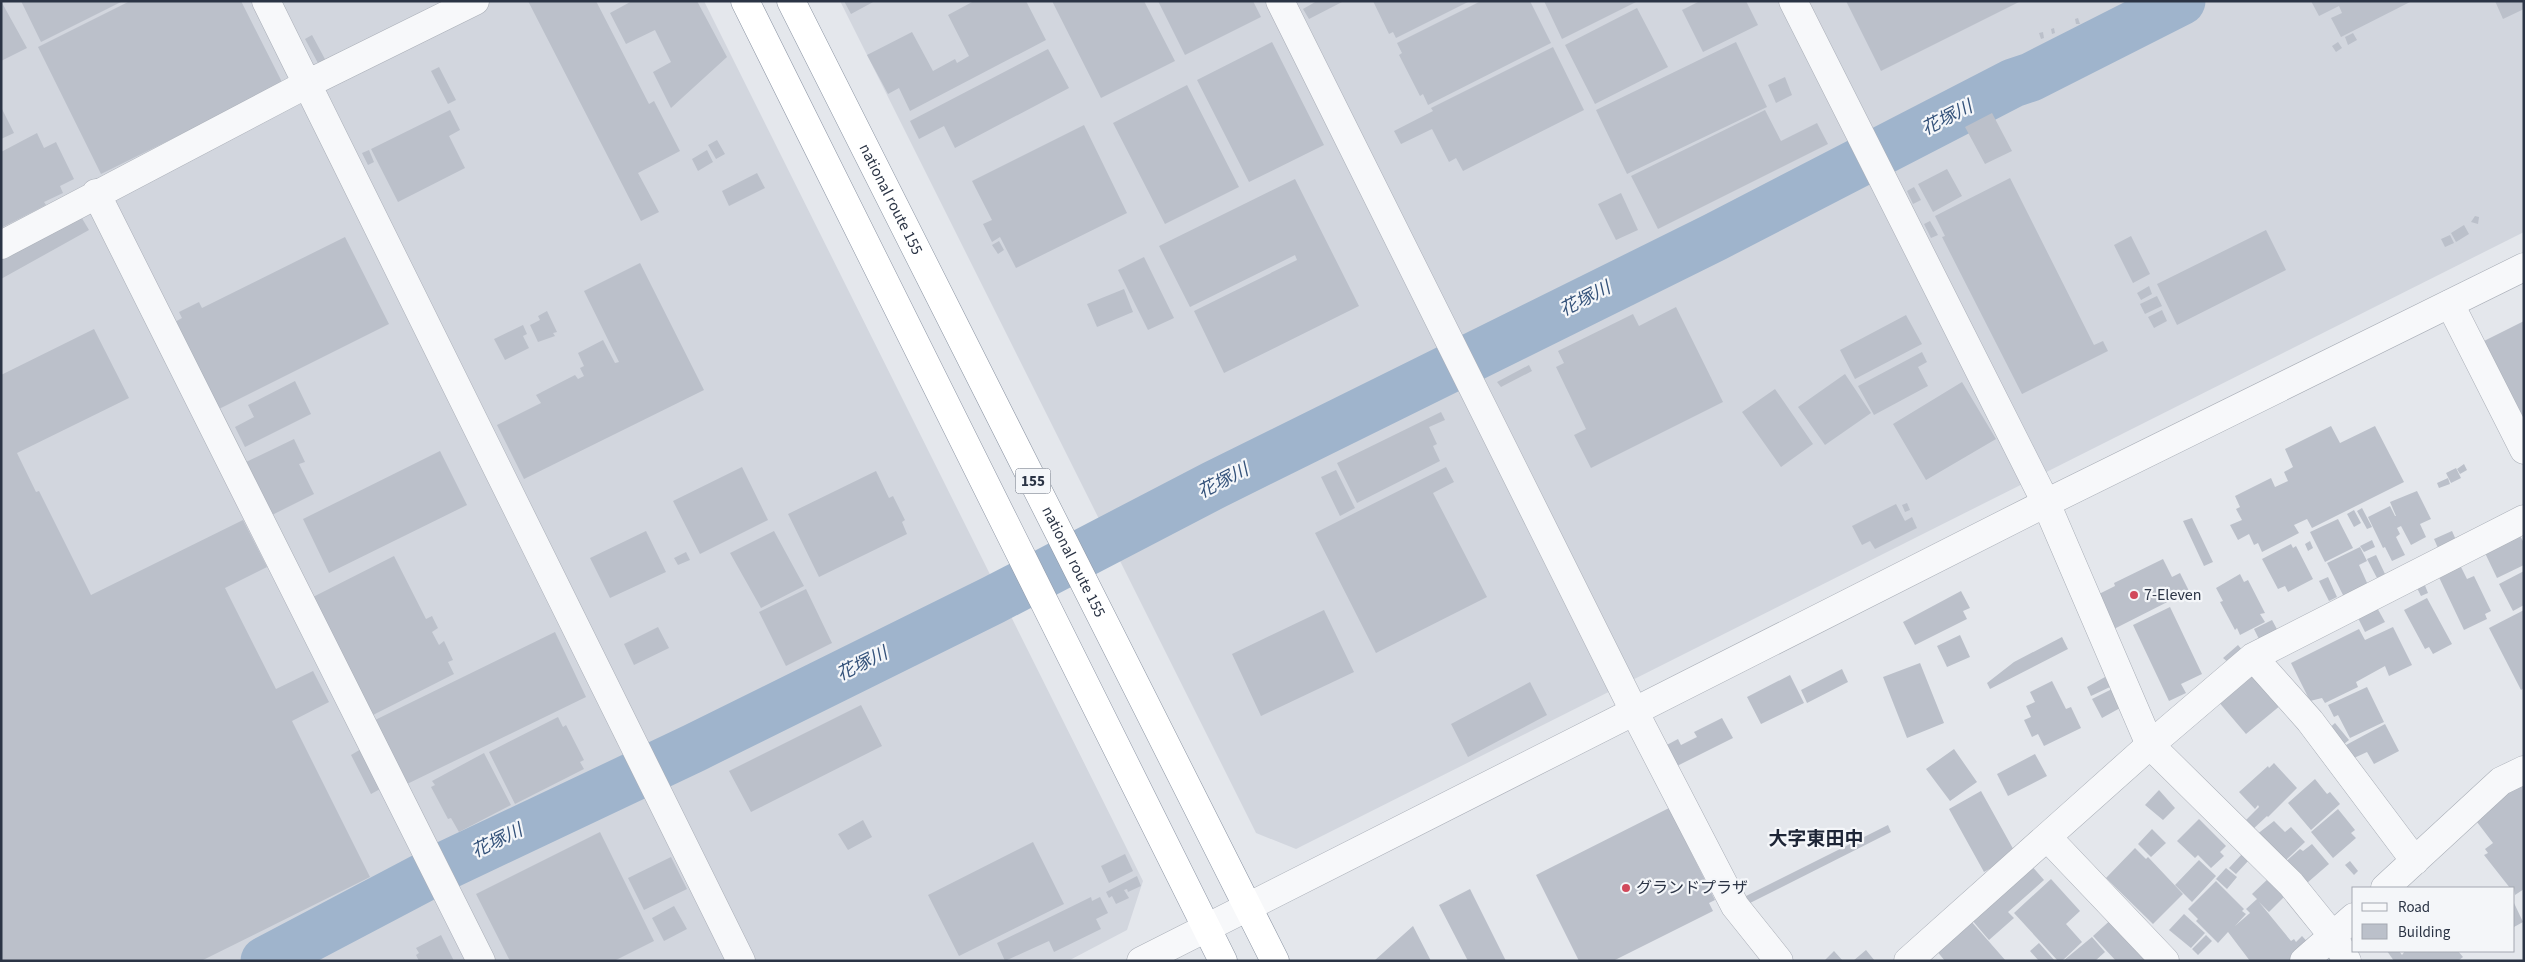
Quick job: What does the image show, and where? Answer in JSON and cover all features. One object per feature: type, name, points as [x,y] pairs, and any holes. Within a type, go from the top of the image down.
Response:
[{"type":"highway","name":"155","points":[[745,1],[1223,961]]},
{"type":"highway","name":"national route 155","points":[[791,1],[1276,961]]},
{"type":"street","points":[[266,1],[741,961]]},
{"type":"street","points":[[1,244],[307,84],[475,1]]},
{"type":"street","points":[[1280,1],[1634,711],[1734,906],[1779,961]]},
{"type":"street","points":[[1793,1],[2046,503],[2150,745],[2291,884],[2333,936],[2347,961]]},
{"type":"street","points":[[96,193],[481,961]]},
{"type":"street","points":[[1141,961],[2046,503],[2524,268]]},
{"type":"street","points":[[2450,304],[2524,450]]},
{"type":"street","points":[[1908,961],[2150,745],[2253,657],[2524,519]]},
{"type":"street","points":[[2253,657],[2310,722],[2415,861]]},
{"type":"street","points":[[2386,887],[2501,781],[2524,770]]},
{"type":"street","points":[[2047,837],[2165,961]]},
{"type":"street","points":[[2304,961],[2352,919]]},
{"type":"shaded area","points":[[1,1],[704,1],[1143,881],[1127,930],[1068,961],[1,961]]},
{"type":"shaded area","points":[[840,1],[2524,1],[2524,232],[1296,849],[1256,833]]},
{"type":"building","points":[[1,1],[27,48],[1,61]]},
{"type":"building","points":[[21,1],[123,1],[41,42]]},
{"type":"building","points":[[130,1],[241,1],[283,84],[101,174],[38,47]]},
{"type":"building","points":[[528,1],[596,1],[649,104],[654,101],[680,151],[638,173],[659,212],[641,221]]},
{"type":"building","points":[[632,1],[697,1],[727,57],[671,108],[653,72],[671,62],[655,30],[626,44],[610,13]]},
{"type":"building","points":[[844,1],[875,1],[851,14]]},
{"type":"building","points":[[974,1],[1026,1],[1046,40],[910,111],[899,88],[888,94],[867,55],[912,32],[933,71],[955,59],[957,63],[969,56],[948,15]]},
{"type":"building","points":[[1052,1],[1144,1],[1175,61],[1101,98]]},
{"type":"building","points":[[1158,1],[1253,1],[1261,17],[1185,55]]},
{"type":"building","points":[[1317,1],[1344,1],[1309,19],[1303,9]]},
{"type":"building","points":[[1373,1],[1470,1],[1396,38],[1393,32],[1389,34]]},
{"type":"building","points":[[1481,1],[1530,1],[1551,43],[1428,105],[1423,94],[1420,96],[1399,55],[1402,53],[1397,43]]},
{"type":"building","points":[[1544,1],[1638,1],[1562,39]]},
{"type":"building","points":[[1700,1],[1746,1],[1758,25],[1703,52],[1682,10]]},
{"type":"building","points":[[1846,1],[2021,1],[1881,71]]},
{"type":"building","points":[[2311,1],[2412,1],[2341,37],[2331,18],[2342,13],[2339,6],[2319,16]]},
{"type":"building","points":[[2495,1],[2524,1],[2524,9],[2503,19]]},
{"type":"building","points":[[1637,8],[1668,67],[1595,104],[1565,45]]},
{"type":"building","points":[[2078,18],[2080,24],[2076,24],[2075,19]]},
{"type":"building","points":[[2054,28],[2055,33],[2052,34],[2051,29]]},
{"type":"building","points":[[2043,32],[2044,38],[2041,39],[2039,33]]},
{"type":"building","points":[[2353,33],[2357,40],[2348,45],[2345,37]]},
{"type":"building","points":[[312,35],[326,61],[319,65],[305,39]]},
{"type":"building","points":[[1272,42],[1324,145],[1249,182],[1197,80]]},
{"type":"building","points":[[1736,42],[1767,107],[1627,174],[1596,110]]},
{"type":"building","points":[[2338,42],[2342,48],[2336,52],[2332,46]]},
{"type":"building","points":[[1553,47],[1584,110],[1463,171],[1456,158],[1449,162],[1432,129],[1401,144],[1394,131],[1433,111],[1431,108]]},
{"type":"building","points":[[1048,49],[1069,88],[955,148],[944,126],[919,139],[910,121]]},
{"type":"building","points":[[439,67],[456,100],[448,104],[431,71]]},
{"type":"building","points":[[1785,77],[1792,95],[1776,103],[1768,85]]},
{"type":"building","points":[[1187,85],[1239,187],[1165,224],[1113,123]]},
{"type":"building","points":[[1,107],[14,133],[1,139]]},
{"type":"building","points":[[450,110],[460,130],[449,136],[465,168],[398,202],[371,149]]},
{"type":"building","points":[[1765,110],[1781,141],[1817,123],[1828,144],[1658,229],[1631,176]]},
{"type":"building","points":[[1992,113],[2012,151],[1985,164],[1965,127]]},
{"type":"building","points":[[1084,125],[1127,213],[1016,268],[1000,237],[992,242],[983,224],[992,220],[972,181]]},
{"type":"building","points":[[37,133],[44,148],[56,142],[74,179],[60,186],[63,193],[44,202],[46,205],[1,228],[1,152]]},
{"type":"building","points":[[717,140],[725,154],[716,159],[708,145]]},
{"type":"building","points":[[369,150],[374,162],[368,165],[362,153]]},
{"type":"building","points":[[707,150],[713,162],[698,171],[692,159]]},
{"type":"building","points":[[1947,169],[1962,196],[1933,212],[1918,184]]},
{"type":"building","points":[[757,173],[765,188],[729,206],[722,191]]},
{"type":"building","points":[[2010,178],[2094,345],[2103,341],[2108,351],[2022,394],[1942,237],[1945,236],[1935,216]]},
{"type":"building","points":[[1295,179],[1359,306],[1224,373],[1194,311],[1297,260],[1295,255],[1190,307],[1159,246]]},
{"type":"building","points":[[1914,187],[1921,200],[1913,204],[1907,191]]},
{"type":"building","points":[[1621,193],[1638,230],[1616,240],[1598,204]]},
{"type":"building","points":[[80,215],[89,230],[1,279],[1,259]]},
{"type":"building","points":[[2475,216],[2479,217],[2478,224],[2471,222]]},
{"type":"building","points":[[1930,221],[1938,235],[1931,238],[1924,224]]},
{"type":"building","points":[[2464,225],[2469,234],[2456,242],[2451,233]]},
{"type":"building","points":[[2266,230],[2286,270],[2177,325],[2157,284]]},
{"type":"building","points":[[2450,235],[2454,243],[2445,247],[2441,239]]},
{"type":"building","points":[[2131,236],[2150,274],[2133,283],[2114,245]]},
{"type":"building","points":[[345,237],[389,324],[217,410],[173,323],[182,318],[179,312],[199,302],[202,308]]},
{"type":"building","points":[[999,241],[1004,250],[998,254],[992,245]]},
{"type":"building","points":[[1144,257],[1174,318],[1148,330],[1118,270]]},
{"type":"building","points":[[640,263],[704,390],[524,479],[497,425],[541,403],[536,395],[575,375],[578,379],[584,376],[580,368],[584,366],[578,353],[603,340],[615,363],[619,362],[584,291]]},
{"type":"building","points":[[2149,286],[2152,294],[2141,300],[2137,293]]},
{"type":"building","points":[[1124,289],[1133,312],[1097,327],[1087,304]]},
{"type":"building","points":[[2157,296],[2162,306],[2145,314],[2140,304]]},
{"type":"building","points":[[1676,307],[1723,402],[1591,468],[1574,435],[1586,429],[1556,367],[1564,363],[1558,351],[1633,314],[1639,326]]},
{"type":"building","points":[[2162,310],[2167,321],[2154,328],[2148,317]]},
{"type":"building","points":[[547,311],[557,332],[553,333],[555,336],[538,342],[530,325],[540,320],[538,316]]},
{"type":"building","points":[[1906,315],[1922,344],[1855,379],[1840,350]]},
{"type":"building","points":[[2524,321],[2524,428],[2480,343]]},
{"type":"building","points":[[523,325],[527,334],[523,336],[529,348],[505,360],[494,339]]},
{"type":"building","points":[[94,329],[129,398],[17,453],[36,492],[39,491],[91,595],[243,520],[267,567],[225,588],[276,689],[313,671],[329,702],[292,721],[370,877],[201,961],[1,961],[1,375]]},
{"type":"building","points":[[1922,352],[1927,362],[1918,367],[1928,386],[1874,415],[1858,386]]},
{"type":"building","points":[[1529,365],[1532,371],[1501,387],[1497,382]]},
{"type":"building","points":[[1845,374],[1871,413],[1825,445],[1798,407]]},
{"type":"building","points":[[295,381],[311,414],[245,447],[235,427],[254,417],[248,405]]},
{"type":"building","points":[[1962,382],[1996,439],[1926,480],[1893,424]]},
{"type":"building","points":[[1775,389],[1813,444],[1781,467],[1742,412]]},
{"type":"building","points":[[1441,412],[1445,420],[1429,427],[1437,444],[1433,446],[1440,461],[1357,503],[1337,463]]},
{"type":"building","points":[[2331,426],[2340,443],[2375,426],[2404,482],[2312,528],[2307,519],[2294,525],[2299,533],[2262,552],[2258,543],[2254,545],[2249,534],[2238,540],[2230,525],[2242,520],[2236,509],[2240,507],[2235,496],[2271,478],[2275,487],[2288,481],[2284,472],[2293,467],[2285,449]]},
{"type":"building","points":[[294,439],[305,462],[299,464],[314,494],[272,515],[246,462]]},
{"type":"building","points":[[440,451],[467,505],[329,573],[303,519]]},
{"type":"building","points":[[2464,464],[2467,470],[2460,474],[2457,469]]},
{"type":"building","points":[[742,467],[768,520],[700,554],[673,501]]},
{"type":"building","points":[[1446,467],[1454,482],[1433,493],[1487,597],[1376,653],[1315,533]]},
{"type":"building","points":[[2456,468],[2461,478],[2451,483],[2446,473]]},
{"type":"building","points":[[1336,470],[1355,508],[1340,516],[1321,477]]},
{"type":"building","points":[[876,471],[889,498],[893,496],[905,520],[902,522],[907,534],[819,577],[788,514]]},
{"type":"building","points":[[2448,478],[2450,484],[2439,488],[2437,483]]},
{"type":"building","points":[[2417,491],[2431,519],[2420,524],[2426,537],[2411,545],[2401,526],[2397,528],[2400,534],[2396,537],[2405,555],[2392,561],[2385,547],[2383,548],[2368,517],[2390,506],[2396,516],[2390,502]]},
{"type":"building","points":[[1907,503],[1910,510],[1905,512],[1902,505]]},
{"type":"building","points":[[1896,504],[1905,521],[1912,517],[1917,528],[1875,549],[1870,541],[1862,545],[1852,526]]},
{"type":"building","points":[[2362,508],[2372,527],[2367,529],[2357,511]]},
{"type":"building","points":[[2354,510],[2361,523],[2354,527],[2347,514]]},
{"type":"building","points":[[2192,518],[2213,562],[2204,566],[2183,521]]},
{"type":"building","points":[[2338,519],[2353,548],[2325,562],[2310,532]]},
{"type":"building","points":[[646,531],[666,572],[610,598],[590,558]]},
{"type":"building","points":[[774,531],[804,586],[761,608],[730,553]]},
{"type":"building","points":[[2452,531],[2456,540],[2438,548],[2434,539]]},
{"type":"building","points":[[2519,534],[2524,543],[2524,565],[2497,578],[2484,551]]},
{"type":"building","points":[[2372,540],[2375,547],[2364,552],[2360,546]]},
{"type":"building","points":[[2310,541],[2313,548],[2308,551],[2305,544]]},
{"type":"building","points":[[2291,544],[2293,548],[2296,546],[2313,579],[2288,592],[2285,586],[2278,589],[2262,559]]},
{"type":"building","points":[[2360,547],[2367,561],[2359,565],[2368,585],[2344,597],[2327,563]]},
{"type":"building","points":[[686,552],[690,560],[678,565],[674,558]]},
{"type":"building","points":[[2376,555],[2385,574],[2377,578],[2367,559]]},
{"type":"building","points":[[394,556],[426,619],[432,616],[438,628],[432,632],[439,645],[444,641],[453,660],[448,662],[454,674],[373,715],[313,597]]},
{"type":"building","points":[[2163,559],[2172,577],[2180,573],[2189,591],[2114,629],[2097,595],[2115,586],[2114,583]]},
{"type":"building","points":[[2458,561],[2467,579],[2474,576],[2491,611],[2485,614],[2487,619],[2464,630],[2436,571]]},
{"type":"building","points":[[2524,571],[2524,605],[2513,611],[2499,584]]},
{"type":"building","points":[[2240,574],[2244,582],[2248,580],[2265,613],[2260,614],[2265,622],[2240,635],[2237,628],[2235,630],[2220,602],[2223,601],[2216,588]]},
{"type":"building","points":[[2328,577],[2337,597],[2329,601],[2319,581]]},
{"type":"building","points":[[2422,578],[2428,593],[2421,596],[2414,582]]},
{"type":"building","points":[[806,589],[832,643],[786,666],[759,612]]},
{"type":"building","points":[[1961,591],[1970,608],[1963,611],[1967,619],[1915,645],[1903,622]]},
{"type":"building","points":[[2427,598],[2452,644],[2433,654],[2429,647],[2425,649],[2404,610]]},
{"type":"building","points":[[2375,604],[2385,622],[2365,632],[2356,614]]},
{"type":"building","points":[[2170,607],[2202,674],[2181,684],[2186,693],[2169,701],[2133,625]]},
{"type":"building","points":[[1324,610],[1354,672],[1261,716],[1232,654]]},
{"type":"building","points":[[2524,610],[2524,688],[2521,690],[2489,628]]},
{"type":"building","points":[[2272,620],[2278,631],[2260,641],[2254,629]]},
{"type":"building","points":[[658,627],[669,648],[634,665],[624,644]]},
{"type":"building","points":[[2393,627],[2412,665],[2389,676],[2385,666],[2356,682],[2358,687],[2325,703],[2322,698],[2310,701],[2291,663],[2359,629],[2365,640]]},
{"type":"building","points":[[555,632],[586,697],[405,785],[373,721]]},
{"type":"building","points":[[1960,635],[1970,657],[1947,667],[1937,646]]},
{"type":"building","points":[[2062,637],[2068,649],[1990,689],[1987,683],[2014,662]]},
{"type":"building","points":[[2238,645],[2243,651],[2229,663],[2223,658]]},
{"type":"building","points":[[1920,663],[1944,723],[1907,738],[1883,677]]},
{"type":"building","points":[[1842,669],[1848,682],[1807,703],[1801,690]]},
{"type":"building","points":[[2252,671],[2281,705],[2246,734],[2217,700]]},
{"type":"building","points":[[1790,675],[1804,703],[1761,724],[1747,697]]},
{"type":"building","points":[[2105,677],[2110,687],[2091,696],[2087,687]]},
{"type":"building","points":[[2052,681],[2066,709],[2071,707],[2081,728],[2044,746],[2038,734],[2032,737],[2024,720],[2031,717],[2026,706],[2035,702],[2030,692]]},
{"type":"building","points":[[1530,682],[1547,715],[1468,757],[1451,724]]},
{"type":"building","points":[[2367,687],[2384,722],[2350,738],[2338,715],[2334,717],[2328,705]]},
{"type":"building","points":[[2112,689],[2122,707],[2102,718],[2092,699]]},
{"type":"building","points":[[861,705],[882,746],[751,812],[729,771]]},
{"type":"building","points":[[558,717],[563,727],[566,725],[584,760],[580,762],[584,769],[515,804],[489,752]]},
{"type":"building","points":[[1722,718],[1733,738],[1673,768],[1663,747],[1678,739],[1681,745],[1697,737],[1694,732]]},
{"type":"building","points":[[2335,723],[2349,740],[2339,748],[2326,731]]},
{"type":"building","points":[[2385,724],[2399,751],[2374,764],[2367,752],[2354,758],[2346,745]]},
{"type":"building","points":[[361,749],[382,788],[371,794],[351,755]]},
{"type":"building","points":[[1954,749],[1977,782],[1950,801],[1926,769]]},
{"type":"building","points":[[484,753],[511,805],[459,832],[451,818],[448,819],[431,787],[435,785],[432,781]]},
{"type":"building","points":[[2035,754],[2047,776],[2008,796],[1997,774]]},
{"type":"building","points":[[2274,763],[2297,788],[2251,831],[2243,823],[2259,807],[2258,805],[2255,809],[2239,792],[2268,766],[2269,768]]},
{"type":"building","points":[[2315,779],[2327,794],[2330,792],[2340,804],[2311,830],[2288,803]]},
{"type":"building","points":[[2520,779],[2524,784],[2524,889],[2515,895],[2515,887],[2509,887],[2484,855],[2488,853],[2485,849],[2493,843],[2477,822],[2481,819],[2476,813]]},
{"type":"building","points":[[2159,790],[2175,808],[2163,820],[2145,805]]},
{"type":"building","points":[[1981,791],[2016,854],[1984,872],[1949,809]]},
{"type":"building","name":"グランドプラザ","points":[[1669,808],[1715,900],[1709,903],[1713,911],[1613,961],[1579,961],[1536,875]]},
{"type":"building","points":[[2338,809],[2355,830],[2351,833],[2356,838],[2333,858],[2311,832]]},
{"type":"building","points":[[2199,819],[2226,846],[2220,852],[2224,856],[2211,868],[2198,855],[2195,858],[2177,841]]},
{"type":"building","points":[[863,820],[872,837],[848,850],[838,834]]},
{"type":"building","points":[[2274,821],[2285,832],[2291,827],[2305,842],[2284,862],[2256,835]]},
{"type":"building","points":[[1888,825],[1891,832],[1748,904],[1744,897]]},
{"type":"building","points":[[2152,829],[2166,843],[2151,857],[2138,844]]},
{"type":"building","points":[[600,832],[654,941],[614,961],[510,961],[476,894]]},
{"type":"building","points":[[1033,842],[1064,904],[959,956],[928,895]]},
{"type":"building","points":[[2312,844],[2329,864],[2307,883],[2285,862],[2300,849],[2303,851]]},
{"type":"building","points":[[2135,848],[2146,859],[2148,857],[2183,894],[2153,924],[2106,878]]},
{"type":"building","points":[[1125,854],[1133,871],[1109,883],[1101,866]]},
{"type":"building","points":[[2242,854],[2249,860],[2236,874],[2229,868]]},
{"type":"building","points":[[671,857],[687,889],[644,910],[628,878]]},
{"type":"building","points":[[2199,860],[2216,876],[2192,902],[2175,885]]},
{"type":"building","points":[[2350,861],[2358,871],[2354,875],[2345,865]]},
{"type":"building","points":[[2031,865],[2044,880],[2008,912],[2014,918],[1989,940],[1971,919]]},
{"type":"building","points":[[2226,868],[2237,877],[2227,889],[2216,879]]},
{"type":"building","points":[[1137,876],[1141,886],[1128,892],[1127,889],[1124,890],[1129,898],[1116,904],[1112,896],[1109,898],[1106,892]]},
{"type":"building","points":[[2270,877],[2286,895],[2269,912],[2259,902],[2291,941],[2294,939],[2296,942],[2302,936],[2314,949],[2296,961],[2250,961],[2228,932],[2218,943],[2196,921],[2198,919],[2188,909],[2216,881],[2244,909],[2242,911],[2246,914],[2235,926],[2250,913],[2246,909],[2257,899],[2252,894]]},
{"type":"building","points":[[2051,879],[2080,911],[2066,924],[2082,942],[2062,961],[2058,961],[2014,913]]},
{"type":"building","points":[[1470,889],[1506,961],[1468,961],[1439,905]]},
{"type":"building","points":[[1091,897],[1092,901],[1100,897],[1108,913],[1096,919],[1101,929],[1054,952],[1049,941],[1005,961],[997,943]]},
{"type":"building","points":[[2515,905],[2523,922],[2515,926]]},
{"type":"building","points":[[674,906],[687,929],[664,941],[652,918]]},
{"type":"building","points":[[2184,914],[2205,933],[2191,948],[2169,930]]},
{"type":"building","points":[[2115,916],[2157,961],[2116,961],[2093,936]]},
{"type":"building","points":[[1970,920],[2006,961],[1945,961],[1936,950]]},
{"type":"building","points":[[1413,926],[1431,961],[1374,961]]},
{"type":"building","points":[[441,935],[454,961],[419,961],[416,955],[419,953],[416,948]]},
{"type":"building","points":[[2206,935],[2212,941],[2198,955],[2192,949]]},
{"type":"building","points":[[2092,937],[2105,952],[2095,961],[2063,961]]},
{"type":"building","points":[[2039,943],[2055,961],[2039,961],[2030,951]]},
{"type":"building","points":[[1866,950],[1875,961],[1853,961]]},
{"type":"building","points":[[1834,951],[1843,961],[1824,961]]},
{"type":"building","points":[[2388,952],[2400,952],[2402,955],[2404,952],[2459,952],[2463,957],[2458,961],[2394,961]]},
{"type":"waterway","name":"花塚川","points":[[265,961],[449,864],[694,748],[993,600],[1214,485],[1715,237],[2013,83],[2031,77],[2181,1]]},
{"type":"place","name":"7-Eleven","points":[[2134,595]]},
{"type":"place","name":"グランドプラザ","points":[[1626,888]]},
{"type":"district","name":"大字東田中","points":[[1816,839]]}]
